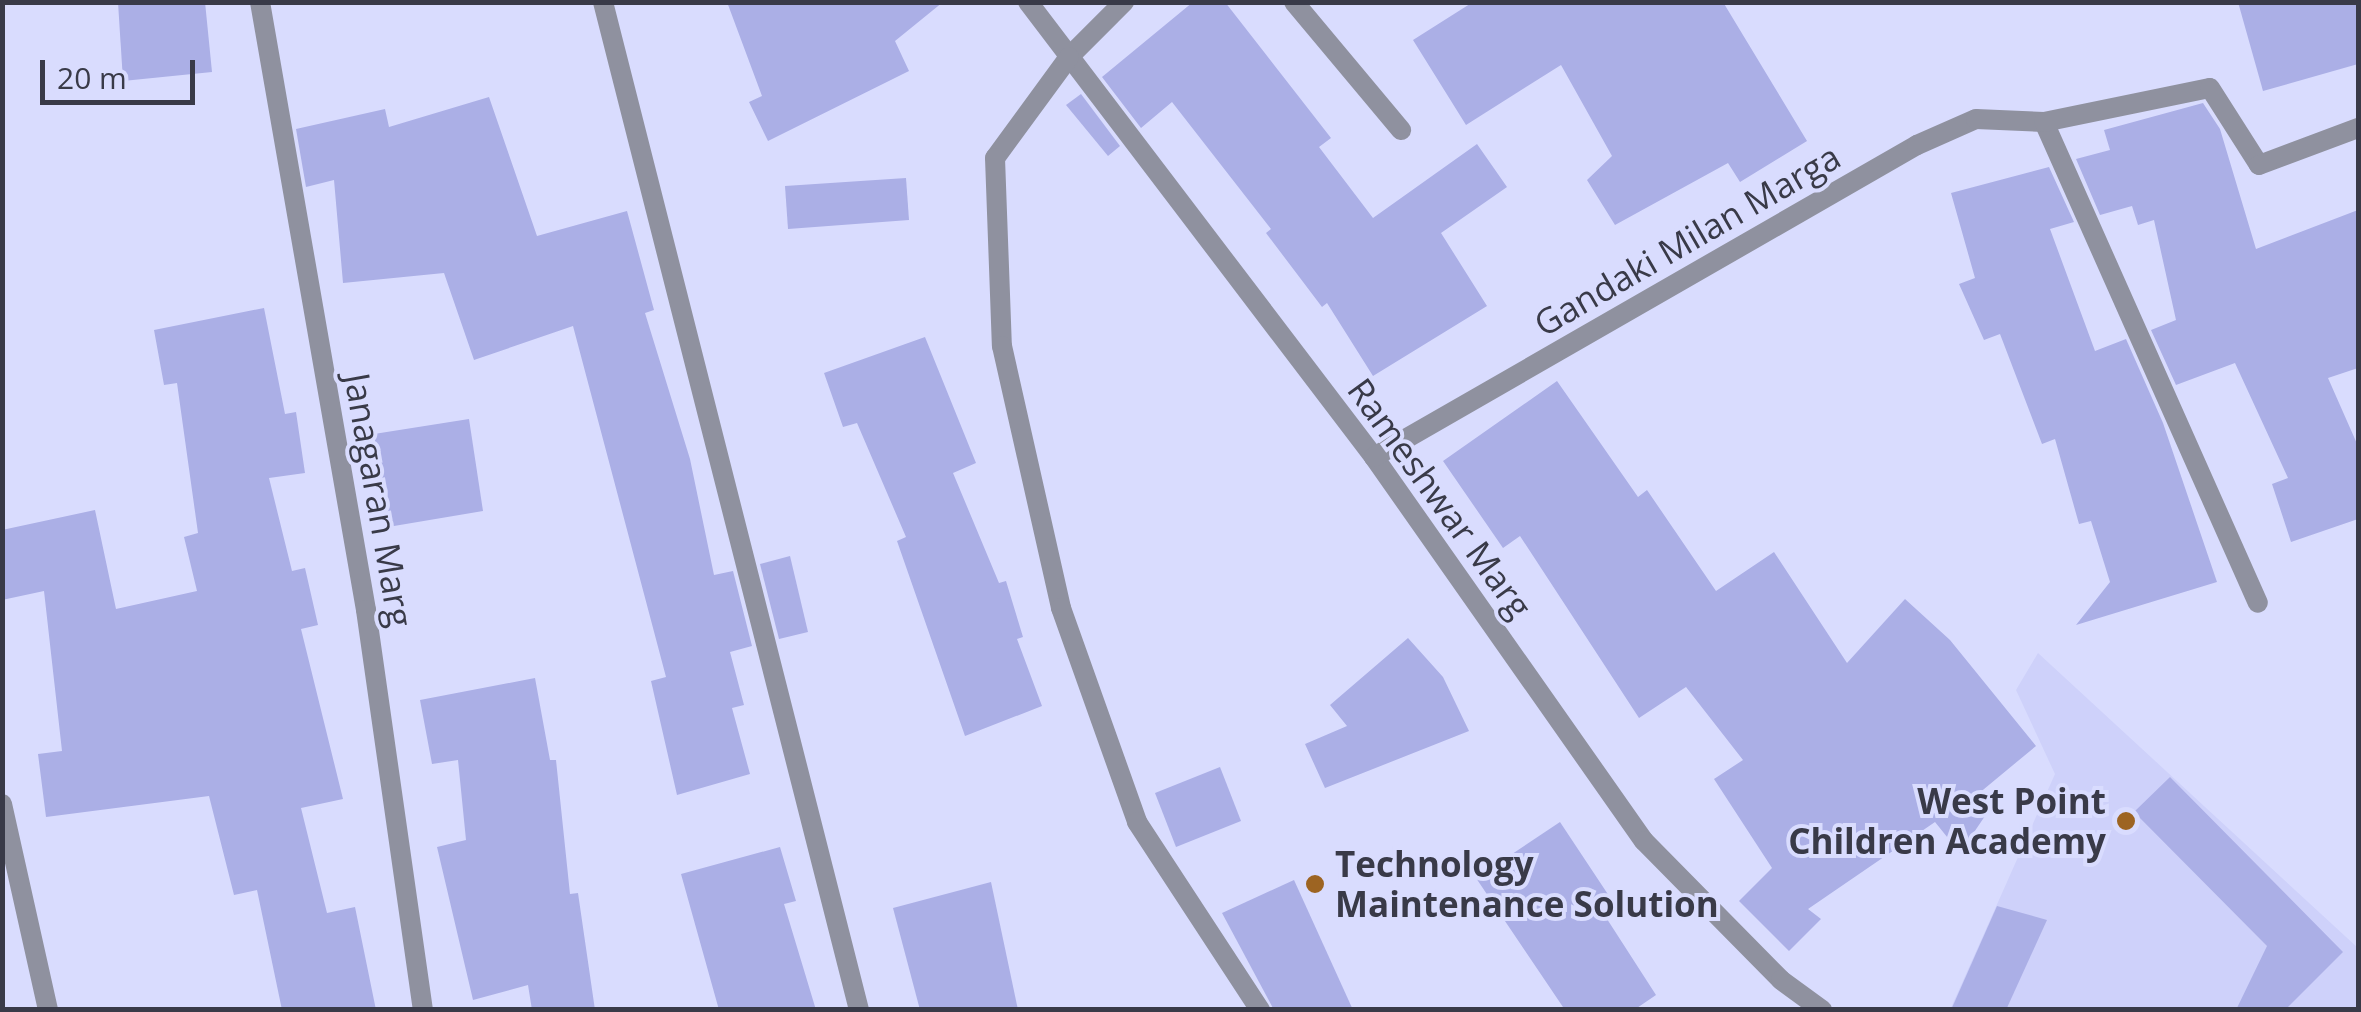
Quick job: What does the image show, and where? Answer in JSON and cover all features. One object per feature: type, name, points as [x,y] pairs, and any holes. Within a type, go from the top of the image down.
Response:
[{"type":"street","name":"Janagaran Marg","points":[[260,2],[366,610],[423,1010]]},
{"type":"street","points":[[603,2],[859,1010]]},
{"type":"street","name":"Rameshwar Marg","points":[[1028,2],[1374,457],[1644,842],[1781,980],[1822,1010]]},
{"type":"street","points":[[1124,2],[1069,57],[995,158],[1002,346],[1061,608],[1137,822],[1260,1010]]},
{"type":"street","points":[[1294,2],[1401,130]]},
{"type":"street","name":"Gandaki Milan Marga","points":[[1374,457],[1917,145],[1976,119],[2044,122],[2210,88],[2259,165],[2358,128]]},
{"type":"street","points":[[2044,122],[2258,603]]},
{"type":"street","points":[[2,804],[48,1010]]},
{"type":"shaded area","name":"West Point Children Academy","points":[[2038,653],[2358,948],[2358,1009],[1950,1010],[2055,774],[2016,690]]},
{"type":"building","points":[[118,2],[205,2],[212,72],[123,81]]},
{"type":"building","points":[[727,2],[943,2],[895,41],[909,71],[768,141],[749,102],[762,96]]},
{"type":"building","points":[[1193,2],[1225,2],[1331,138],[1319,147],[1373,218],[1477,144],[1507,187],[1441,233],[1487,306],[1373,376],[1327,303],[1322,307],[1266,233],[1271,229],[1172,102],[1141,128],[1102,77]]},
{"type":"building","points":[[1473,2],[1723,2],[1807,141],[1740,182],[1728,163],[1615,225],[1587,180],[1612,156],[1561,65],[1466,125],[1413,40]]},
{"type":"building","points":[[2238,2],[2358,2],[2358,64],[2263,91]]},
{"type":"building","points":[[1081,94],[1120,146],[1108,156],[1066,105]]},
{"type":"building","points":[[489,97],[537,236],[627,211],[654,310],[645,313],[690,459],[714,575],[733,571],[752,646],[730,652],[744,705],[732,708],[750,774],[677,795],[651,681],[666,677],[573,326],[474,360],[444,273],[343,283],[334,180],[306,187],[296,129],[385,109],[389,127]]},
{"type":"building","points":[[2203,103],[2220,129],[2256,249],[2358,210],[2358,368],[2328,378],[2358,446],[2358,519],[2291,542],[2272,484],[2288,478],[2235,363],[2176,385],[2151,330],[2176,320],[2154,220],[2138,225],[2132,206],[2100,215],[2076,159],[2110,150],[2104,130]]},
{"type":"building","points":[[2049,167],[2074,222],[2050,229],[2095,351],[2126,339],[2163,423],[2217,582],[2076,625],[2110,582],[2091,521],[2079,524],[2055,439],[2042,444],[2000,334],[1984,340],[1959,284],[1975,278],[1951,193]]},
{"type":"building","points":[[906,178],[909,220],[788,229],[785,186]]},
{"type":"building","points":[[264,308],[285,414],[296,412],[305,473],[269,478],[292,571],[305,568],[318,625],[301,629],[343,799],[301,808],[327,913],[355,907],[376,1010],[282,1010],[257,890],[234,895],[209,796],[46,817],[38,754],[62,751],[44,591],[2,600],[2,530],[95,510],[116,609],[197,591],[184,537],[198,533],[177,383],[164,385],[154,330]]},
{"type":"building","points":[[925,337],[976,463],[953,473],[999,583],[1006,581],[1023,637],[1017,639],[1042,706],[965,736],[897,541],[906,537],[857,423],[843,427],[824,373]]},
{"type":"building","points":[[1557,381],[1638,497],[1647,490],[1716,591],[1774,552],[1847,663],[1905,599],[1950,640],[2036,746],[1972,799],[1985,816],[1960,853],[1935,822],[1808,909],[1821,919],[1789,951],[1739,901],[1772,868],[1714,779],[1743,760],[1686,687],[1639,718],[1520,536],[1503,548],[1443,461]]},
{"type":"building","points":[[469,419],[483,511],[388,527],[374,434]]},
{"type":"building","points":[[790,556],[808,632],[779,639],[760,564]]},
{"type":"building","points":[[1408,638],[1443,677],[1469,731],[1325,788],[1305,744],[1347,726],[1330,705]]},
{"type":"building","points":[[535,678],[550,760],[556,760],[570,894],[578,893],[595,1010],[532,1010],[528,985],[473,1000],[437,847],[466,840],[458,760],[432,764],[420,700]]},
{"type":"building","points":[[1220,767],[1241,821],[1176,847],[1155,793]]},
{"type":"building","points":[[2170,777],[2343,952],[2285,1010],[2236,1010],[2267,946],[2134,812]]},
{"type":"building","points":[[1560,822],[1619,911],[1607,919],[1656,995],[1634,1010],[1565,1010],[1476,878]]},
{"type":"building","points":[[780,847],[796,901],[784,904],[816,1010],[719,1010],[681,874]]},
{"type":"building","points":[[1294,880],[1353,1010],[1274,1010],[1222,913]]},
{"type":"building","points":[[991,882],[1018,1010],[920,1010],[893,908]]},
{"type":"building","points":[[1997,906],[2047,920],[2006,1010],[1951,1010]]},
{"type":"place","name":"West Point Children Academy","points":[[2126,821]]},
{"type":"place","name":"Technology Maintenance Solution","points":[[1315,884]]}]
